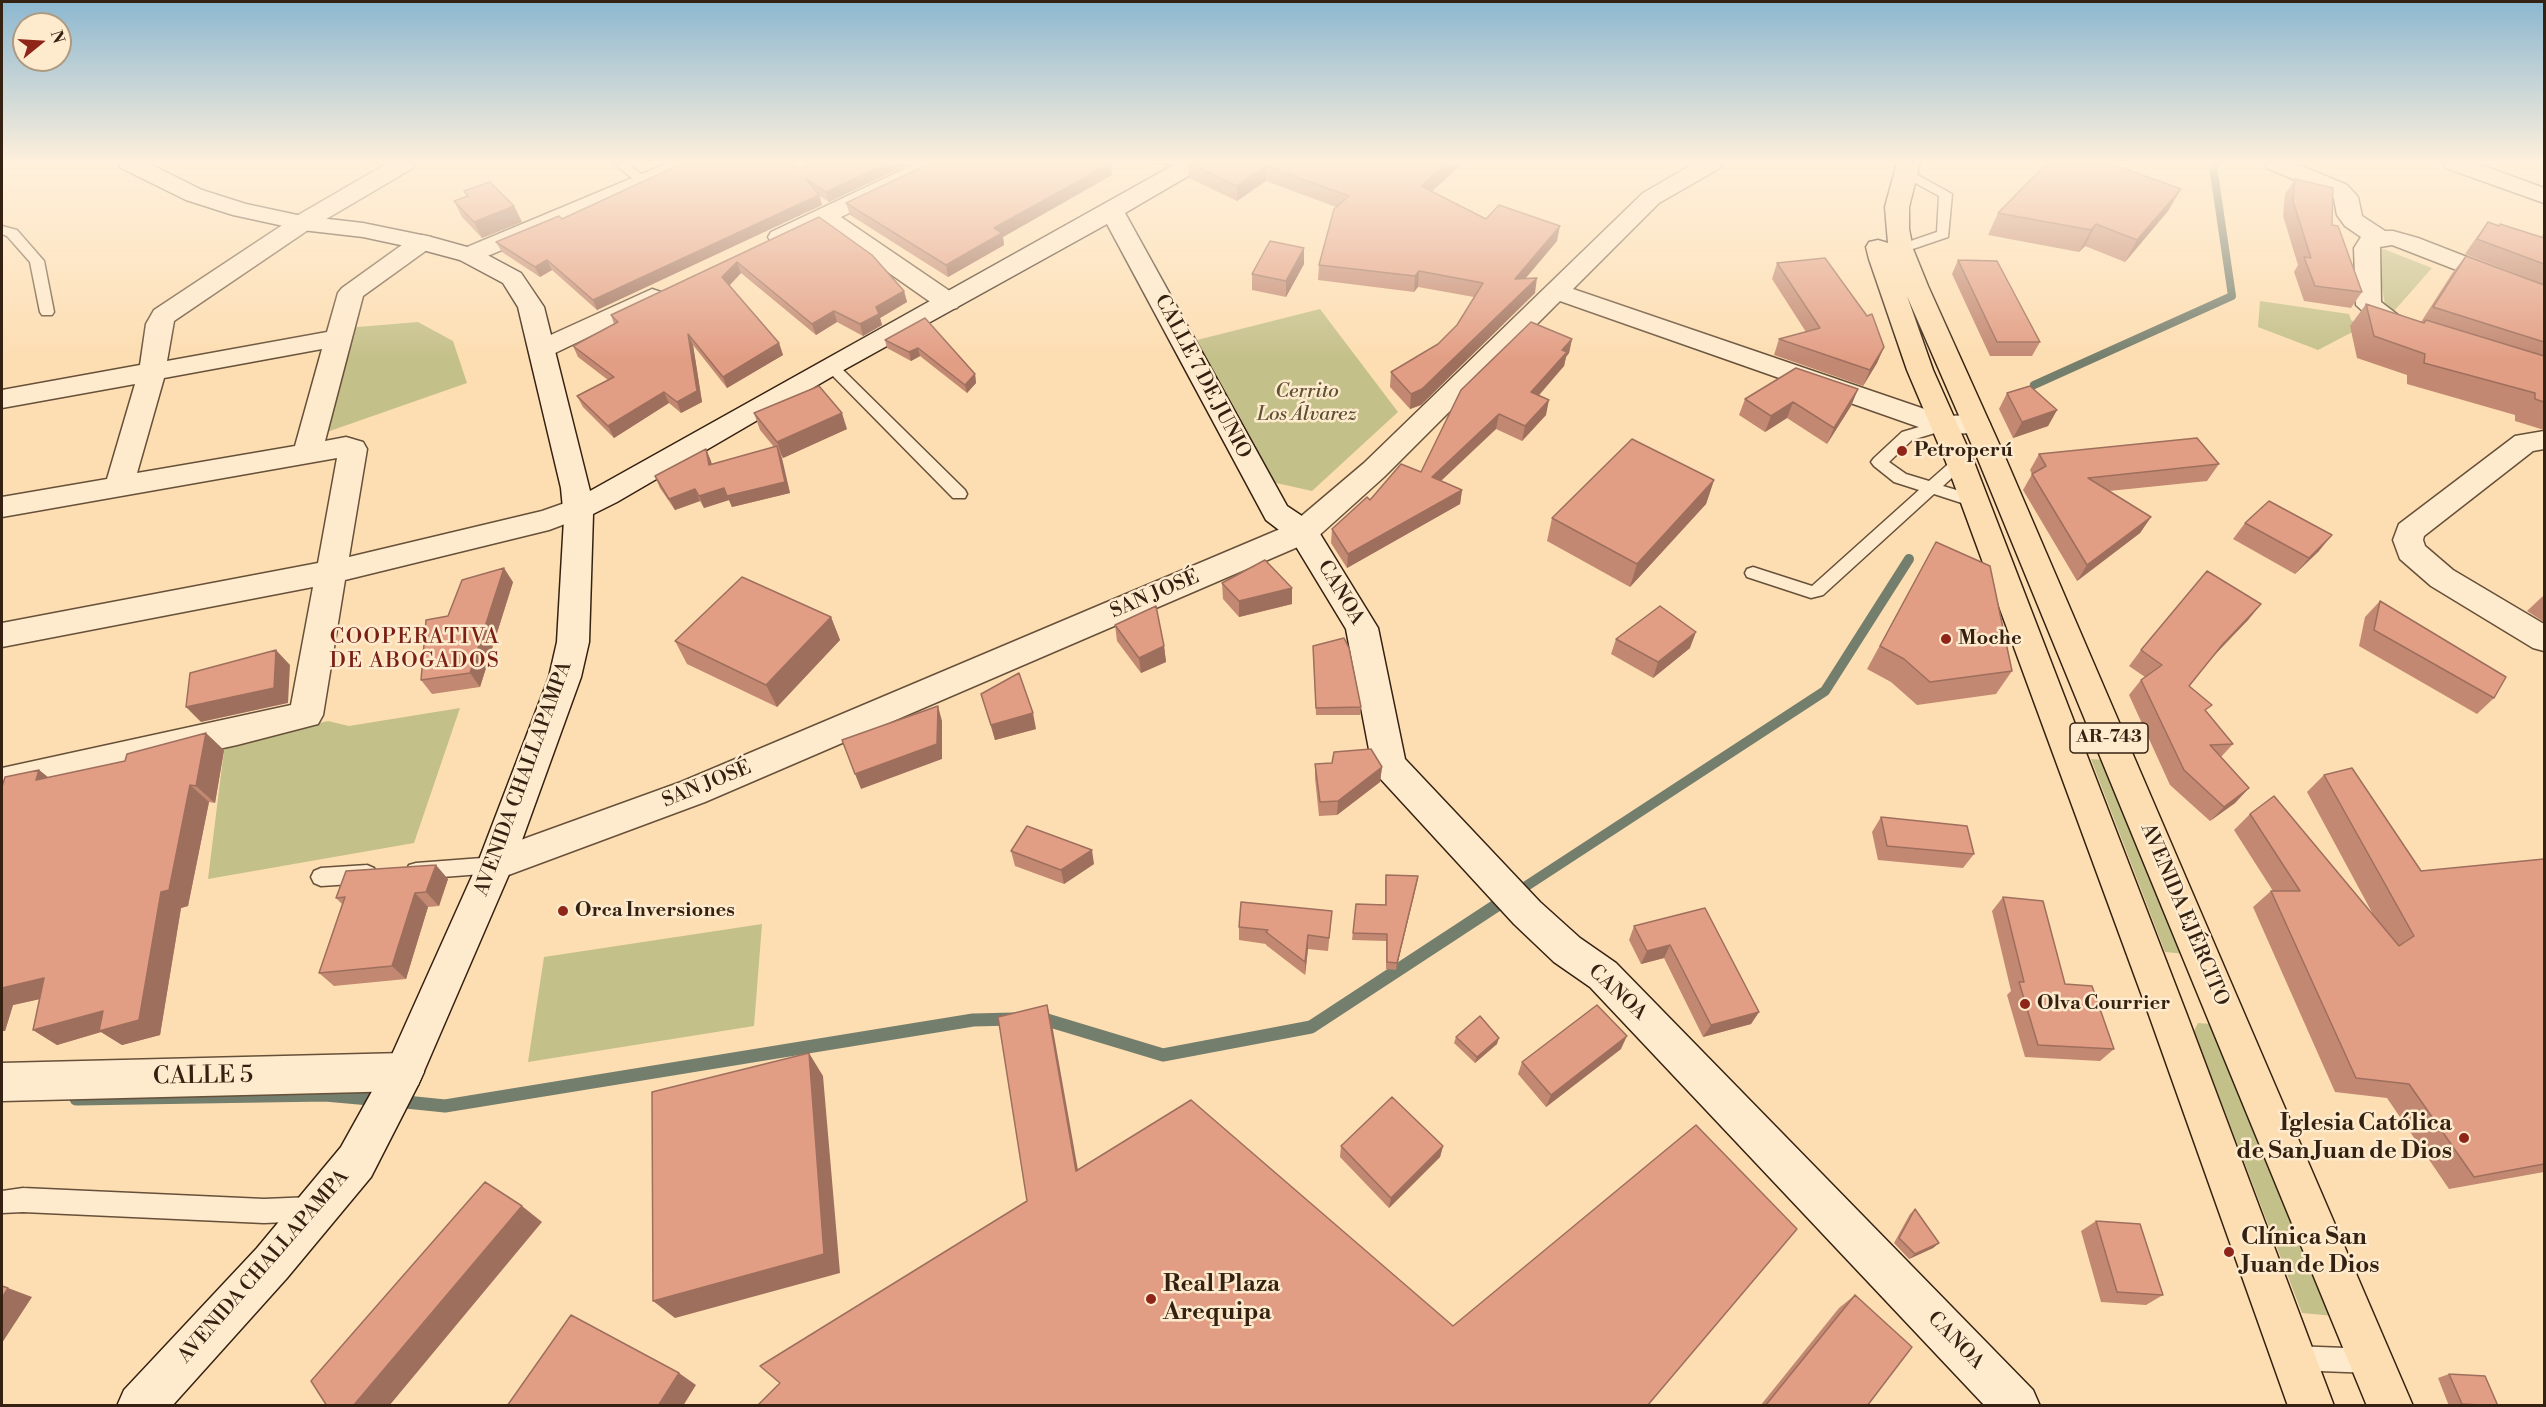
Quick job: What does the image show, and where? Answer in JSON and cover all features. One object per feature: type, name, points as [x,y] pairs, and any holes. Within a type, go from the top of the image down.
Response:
[{"type":"main road","name":"AR-743","points":[[1876,229],[1881,259],[1920,370],[1960,462],[2168,1015],[2311,1406]]},
{"type":"main road","name":"AR-743","points":[[1897,229],[1901,249],[1915,286],[1976,424]]},
{"type":"main road","name":"AVENIDA EJÉRCITO","points":[[1976,424],[2390,1406]]},
{"type":"main road","points":[[2168,1015],[2178,1002],[2192,999],[2207,1002],[2228,1019]]},
{"type":"street","points":[[120,487],[152,372],[159,324],[166,313],[293,229]]},
{"type":"street","name":"AVENIDA CHALLAPAMPA","points":[[140,1406],[272,1263],[356,1162],[399,1081],[495,866],[565,677],[573,642],[579,508],[531,307],[512,278],[469,255],[422,242],[351,229]]},
{"type":"street","points":[[469,255],[533,229]]},
{"type":"street","points":[[760,246],[796,229]]},
{"type":"street","points":[[841,229],[948,303]]},
{"type":"street","points":[[2,635],[331,572],[549,520],[607,495],[831,366],[1081,229]]},
{"type":"street","name":"CALLE 7 DE JUNIO","points":[[1122,229],[1276,513],[1303,532]]},
{"type":"street","name":"SAN JOSÉ","points":[[495,866],[693,792],[1303,532],[1374,470],[1619,229]]},
{"type":"street","points":[[2364,229],[2380,239]]},
{"type":"street","points":[[2424,335],[2389,321],[2369,305],[2366,248],[2372,240],[2392,238],[2409,243],[2544,296]]},
{"type":"street","points":[[307,454],[351,293],[422,242]]},
{"type":"street","points":[[542,349],[676,286]]},
{"type":"street","points":[[1555,291],[1943,425],[1976,424]]},
{"type":"street","points":[[2,399],[339,338]]},
{"type":"street","points":[[2544,440],[2525,442],[2410,531],[2408,540],[2410,551],[2442,578],[2544,639]]},
{"type":"street","points":[[2,507],[346,447],[352,449],[306,715],[6,781],[2,814]]},
{"type":"street","name":"CANOA","points":[[1303,532],[1362,628],[1389,765],[1527,913],[1567,950],[1603,975],[2017,1406]]},
{"type":"street","name":"CALLE 5","points":[[2,1082],[399,1081]]},
{"type":"lane","points":[[1901,249],[1943,234],[1943,229]]},
{"type":"lane","points":[[2,230],[12,233],[38,261],[47,312]]},
{"type":"lane","points":[[831,366],[959,494]]},
{"type":"lane","points":[[1943,425],[1907,436],[1879,462],[1900,478],[1974,501]]},
{"type":"lane","points":[[1753,573],[1811,592],[1817,591],[1960,462]]},
{"type":"lane","points":[[321,877],[495,866]]},
{"type":"lane","points":[[2,1202],[23,1200],[264,1211],[317,1209]]},
{"type":"lane","points":[[2293,1359],[2372,1361]]},
{"type":"green space","points":[[2376,246],[2432,268],[2387,319]]},
{"type":"green space","points":[[2260,301],[2349,314],[2351,320],[2362,327],[2318,350],[2258,327]]},
{"type":"green space","name":"Cerrito Los Álvarez","points":[[1320,309],[1398,412],[1312,491],[1272,482],[1197,340]]},
{"type":"green space","points":[[418,322],[453,341],[467,383],[307,439],[334,329]]},
{"type":"green space","points":[[460,708],[414,843],[208,879],[224,750],[228,744],[328,721],[349,726]]},
{"type":"green space","points":[[2091,759],[2104,760],[2186,954],[2165,952]]},
{"type":"green space","points":[[762,924],[754,1026],[528,1062],[544,957]]},
{"type":"green space","points":[[2198,1023],[2211,1024],[2334,1316],[2302,1313],[2194,1031]]},
{"type":"building","points":[[528,229],[747,229],[593,300],[547,260],[535,267],[496,242]]},
{"type":"building","points":[[794,229],[835,229],[872,255],[904,291],[876,307],[879,314],[860,324],[834,311],[812,324],[737,262],[722,277],[779,343],[723,377],[688,334],[697,391],[677,402],[664,392],[608,426],[577,396],[614,377],[573,346],[618,322],[611,315]]},
{"type":"building","points":[[887,229],[995,229],[1002,233],[946,265]]},
{"type":"building","points":[[1329,229],[1558,229],[1515,279],[1537,278],[1422,389],[1411,394],[1391,372],[1438,344],[1457,325],[1483,283],[1419,271],[1415,276],[1319,265]]},
{"type":"building","points":[[2108,229],[2147,229],[2137,240]]},
{"type":"building","points":[[2302,229],[2339,229],[2362,292],[2315,286],[2304,257],[2311,258]]},
{"type":"building","points":[[2484,229],[2515,229],[2544,238],[2544,264],[2477,239]]},
{"type":"building","points":[[1270,241],[1304,248],[1286,281],[1252,274]]},
{"type":"building","points":[[2466,256],[2544,285],[2544,342],[2433,307]]},
{"type":"building","points":[[1825,258],[1867,316],[1872,314],[1884,347],[1870,370],[1779,339],[1820,328],[1777,263]]},
{"type":"building","points":[[1958,260],[1997,261],[2040,342],[1997,342]]},
{"type":"building","points":[[2366,304],[2424,323],[2426,320],[2544,356],[2544,402],[2535,399],[2535,393],[2424,363],[2425,354],[2374,336]]},
{"type":"building","points":[[925,318],[975,374],[965,385],[918,348],[909,352],[885,340]]},
{"type":"building","points":[[1531,322],[1572,339],[1562,350],[1567,352],[1531,392],[1549,400],[1525,426],[1499,414],[1432,477],[1462,490],[1348,554],[1332,529],[1367,497],[1370,500],[1401,464],[1421,472],[1461,390]]},
{"type":"building","points":[[1796,368],[1858,389],[1834,428],[1793,402],[1771,416],[1745,399]]},
{"type":"building","points":[[819,386],[842,413],[777,442],[754,413]]},
{"type":"building","points":[[2030,386],[2057,410],[2022,422],[2007,393]]},
{"type":"building","points":[[2197,438],[2219,464],[2088,478],[2151,517],[2087,565],[2032,474],[2046,466],[2039,454]]},
{"type":"building","points":[[1632,439],[1714,480],[1637,564],[1552,518]]},
{"type":"building","points":[[777,446],[785,482],[727,496],[724,488],[699,496],[695,489],[669,499],[655,476],[706,449],[709,465]]},
{"type":"building","points":[[2269,501],[2332,535],[2309,558],[2245,523]]},
{"type":"building","points":[[1936,542],[1990,566],[2012,671],[1930,682],[1904,659],[1880,646]]},
{"type":"building","points":[[1265,560],[1292,588],[1239,601],[1222,583]]},
{"type":"building","points":[[504,568],[470,673],[421,680],[426,620],[448,616],[462,580]]},
{"type":"building","points":[[2207,571],[2261,604],[2222,645],[2189,686],[2212,705],[2205,710],[2233,744],[2210,745],[2249,788],[2224,807],[2184,770],[2141,680],[2162,665],[2141,650]]},
{"type":"building","points":[[742,577],[831,617],[766,685],[675,641]]},
{"type":"building","points":[[2380,601],[2506,677],[2494,698],[2374,630]]},
{"type":"building","points":[[1156,606],[1164,646],[1139,658],[1115,625]]},
{"type":"building","points":[[1660,606],[1696,632],[1658,662],[1616,639]]},
{"type":"building","points":[[1344,638],[1349,648],[1361,707],[1316,708],[1313,646]]},
{"type":"building","points":[[276,650],[274,688],[186,707],[190,673]]},
{"type":"building","points":[[1019,673],[1033,713],[991,725],[981,694]]},
{"type":"building","points":[[938,706],[937,744],[855,774],[842,740]]},
{"type":"building","points":[[206,733],[196,786],[190,785],[169,890],[161,892],[139,1020],[99,1031],[103,1011],[33,1030],[44,978],[2,988],[2,787],[5,777],[39,770],[36,780],[125,761],[127,754]]},
{"type":"building","points":[[1371,749],[1382,767],[1338,801],[1320,802],[1315,764],[1332,763],[1334,752]]},
{"type":"building","points":[[2352,768],[2421,871],[2544,859],[2544,1164],[2474,1177],[2409,1084],[2356,1078],[2271,891],[2300,891],[2250,814],[2274,796],[2399,946],[2414,936],[2324,775]]},
{"type":"building","points":[[1881,817],[1967,826],[1974,854],[1887,846]]},
{"type":"building","points":[[1027,826],[1092,850],[1061,870],[1011,851]]},
{"type":"building","points":[[436,865],[426,892],[415,893],[392,966],[319,973],[345,897],[336,898],[346,871]]},
{"type":"building","points":[[1386,875],[1418,876],[1397,963],[1387,962],[1387,934],[1353,933],[1356,904],[1386,905]]},
{"type":"building","points":[[2003,897],[2043,901],[2065,984],[2092,986],[2114,1049],[2038,1045],[2019,982],[2024,982]]},
{"type":"building","points":[[1241,902],[1332,911],[1329,938],[1308,935],[1305,962],[1266,932],[1268,930],[1239,927]]},
{"type":"building","points":[[1705,908],[1759,1012],[1711,1025],[1670,945],[1647,951],[1634,926]]},
{"type":"building","name":"Real Plaza Arequipa","points":[[1047,1005],[1076,1171],[1191,1100],[1453,1326],[1696,1125],[1797,1229],[1647,1406],[757,1406],[780,1383],[760,1366],[1027,1201],[998,1017]]},
{"type":"building","points":[[1597,1005],[1627,1036],[1551,1095],[1522,1062]]},
{"type":"building","points":[[1480,1016],[1499,1038],[1477,1057],[1456,1037]]},
{"type":"building","points":[[809,1053],[824,1254],[653,1301],[652,1092]]},
{"type":"building","points":[[1392,1097],[1443,1146],[1391,1198],[1341,1146]]},
{"type":"building","points":[[485,1182],[522,1206],[353,1406],[327,1406],[311,1381]]},
{"type":"building","points":[[1915,1209],[1939,1243],[1915,1254],[1899,1238]]},
{"type":"building","points":[[2096,1221],[2140,1224],[2163,1295],[2117,1292]]},
{"type":"building","points":[[2,1286],[8,1288],[2,1298]]},
{"type":"building","points":[[1855,1295],[1912,1347],[1867,1406],[1765,1406]]},
{"type":"building","points":[[571,1315],[679,1373],[658,1406],[507,1406]]},
{"type":"building","points":[[2449,1374],[2485,1376],[2498,1406],[2462,1404]]},
{"type":"waterway","points":[[2034,385],[2232,296],[2222,229]]},
{"type":"waterway","points":[[1514,894],[1825,691],[1909,559]]},
{"type":"waterway","points":[[1037,1017],[1163,1055],[1311,1027],[1517,892]]},
{"type":"waterway","points":[[396,1101],[445,1106],[973,1020],[1013,1019]]},
{"type":"waterway","points":[[76,1099],[325,1095],[381,1100]]},
{"type":"place","name":"Petroperú","points":[[1902,451]]},
{"type":"place","name":"Moche","points":[[1946,639]]},
{"type":"place","name":"Orca Inversiones","points":[[563,911]]},
{"type":"place","name":"Olva Courrier","points":[[2025,1004]]},
{"type":"place","name":"Iglesia Católica de San Juan de Dios","points":[[2464,1138]]},
{"type":"place","name":"Clínica San Juan de Dios","points":[[2229,1252]]},
{"type":"place","name":"Real Plaza Arequipa","points":[[1151,1299]]},
{"type":"district","name":"COOPERATIVA DE ABOGADOS","points":[[415,650]]}]
